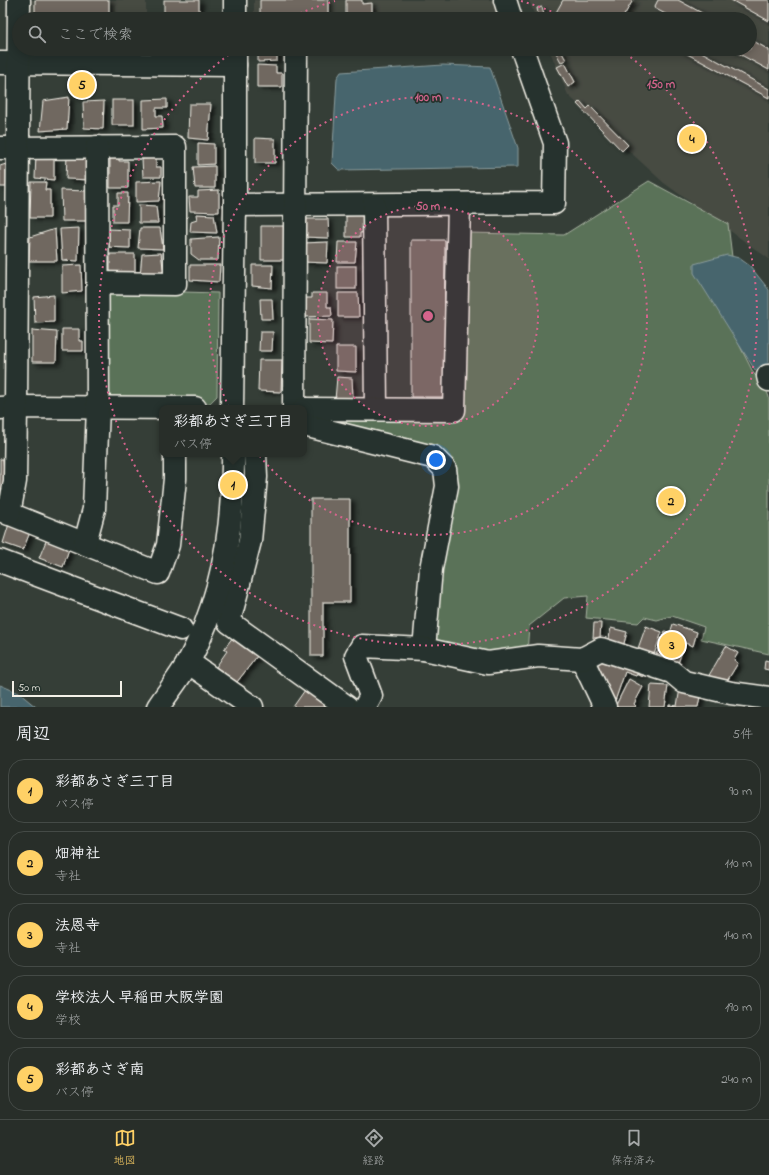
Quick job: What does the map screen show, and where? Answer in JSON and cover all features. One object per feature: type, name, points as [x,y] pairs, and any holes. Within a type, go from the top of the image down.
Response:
[{"type":"street","points":[[17,12],[19,0]]},
{"type":"street","points":[[235,0],[235,12]]},
{"type":"street","points":[[505,0],[509,12]]},
{"type":"street","points":[[12,44],[9,63],[8,408],[15,481],[5,512],[158,573],[168,545],[175,479],[175,457]]},
{"type":"street","points":[[294,405],[296,56]]},
{"type":"street","points":[[235,205],[459,205],[554,203],[555,144],[524,56]]},
{"type":"street","points":[[9,63],[235,57],[235,205],[232,405]]},
{"type":"street","points":[[85,543],[94,509],[98,407],[97,147]]},
{"type":"street","points":[[9,148],[175,147],[175,284],[98,283]]},
{"type":"street","points":[[374,205],[376,409]]},
{"type":"street","points":[[307,409],[454,410],[459,205]]},
{"type":"street","points":[[8,408],[159,408]]},
{"type":"street","points":[[307,426],[432,457],[444,469],[447,486],[432,569],[424,649]]},
{"type":"street","points":[[158,707],[188,662],[208,617],[226,550],[233,484],[233,457]]},
{"type":"street","points":[[256,457],[256,477],[250,541],[229,622],[347,707]]},
{"type":"street","points":[[0,561],[181,629]]},
{"type":"street","points":[[365,707],[371,696],[356,656],[362,646],[424,649],[488,663],[538,656],[582,658],[601,649],[672,672],[684,682],[730,700],[769,698]]},
{"type":"street","points":[[582,658],[605,707]]},
{"type":"street","points":[[188,662],[243,704]]},
{"type":"shaded area","points":[[31,0],[146,0],[146,12],[30,12]]},
{"type":"shaded area","points":[[254,0],[500,0],[504,12],[254,12]]},
{"type":"shaded area","points":[[529,0],[769,0],[769,259],[664,183],[568,95],[552,56],[757,56],[757,12],[533,12]]},
{"type":"green space","points":[[649,181],[728,224],[732,257],[710,287],[754,374],[763,382],[769,397],[769,654],[701,639],[704,627],[672,616],[657,620],[644,617],[638,623],[586,618],[588,596],[564,598],[529,626],[527,653],[490,659],[433,644],[452,466],[307,418],[463,415],[467,233],[564,235]]},
{"type":"green space","points":[[113,290],[218,293],[217,396],[210,403],[112,402],[103,393],[104,297]]},
{"type":"water","points":[[443,65],[490,67],[518,148],[518,167],[339,170],[332,163],[337,78],[341,72]]},
{"type":"water","points":[[727,255],[739,258],[750,266],[769,290],[769,363],[766,366],[755,370],[694,273],[694,264]]},
{"type":"water","points":[[0,685],[19,693],[36,707],[0,707]]},
{"type":"building","points":[[35,0],[109,0],[109,12],[35,12]]},
{"type":"building","points":[[164,0],[199,0],[199,12],[164,12]]},
{"type":"building","points":[[260,0],[328,0],[328,12],[260,12]]},
{"type":"building","points":[[346,0],[362,0],[362,4],[372,3],[372,12],[346,12]]},
{"type":"building","points":[[563,0],[633,0],[626,12],[556,12]]},
{"type":"building","points":[[658,0],[678,0],[700,12],[662,12],[654,8]]},
{"type":"building","points":[[731,0],[769,0],[769,21],[757,14],[757,12],[753,12]]},
{"type":"building","points":[[542,7],[543,12],[538,12],[537,8]]},
{"type":"building","points":[[757,43],[769,50],[769,70],[743,56],[757,56]]},
{"type":"building","points":[[258,56],[277,56],[277,61],[258,62]]},
{"type":"building","points":[[558,56],[564,56],[566,60],[561,62]]},
{"type":"building","points":[[691,56],[709,56],[769,89],[769,98]]},
{"type":"building","points":[[565,63],[575,82],[568,87],[557,67]]},
{"type":"building","points":[[257,65],[276,66],[276,73],[282,73],[282,87],[257,87]]},
{"type":"building","points":[[69,97],[67,129],[40,131],[43,101]]},
{"type":"building","points":[[167,99],[167,108],[156,108],[156,116],[162,116],[163,128],[143,129],[143,100]]},
{"type":"building","points":[[112,100],[134,100],[134,125],[112,125]]},
{"type":"building","points":[[104,101],[103,129],[84,128],[83,102]]},
{"type":"building","points":[[580,101],[587,109],[590,106],[628,145],[622,151],[577,104]]},
{"type":"building","points":[[189,104],[211,104],[208,140],[188,138]]},
{"type":"building","points":[[255,138],[275,139],[275,163],[255,163]]},
{"type":"building","points":[[198,143],[214,144],[214,164],[198,165]]},
{"type":"building","points":[[36,154],[54,155],[54,180],[35,178]]},
{"type":"building","points":[[67,155],[93,157],[92,180],[66,179]]},
{"type":"building","points":[[110,158],[119,158],[119,161],[128,161],[128,188],[110,188]]},
{"type":"building","points":[[156,158],[156,167],[161,167],[161,177],[143,177],[142,159]]},
{"type":"building","points":[[6,164],[6,187],[0,187],[0,166]]},
{"type":"building","points":[[215,166],[215,188],[195,188],[193,167]]},
{"type":"building","points":[[161,181],[159,201],[136,202],[136,182]]},
{"type":"building","points":[[31,182],[46,182],[45,190],[50,190],[50,218],[30,218]]},
{"type":"building","points":[[61,190],[87,191],[88,221],[62,221]]},
{"type":"building","points":[[219,190],[219,212],[190,211],[189,197],[198,197],[198,191]]},
{"type":"building","points":[[118,193],[128,193],[127,222],[113,222],[113,205],[118,205]]},
{"type":"building","points":[[139,205],[156,206],[158,223],[139,223]]},
{"type":"building","points":[[196,214],[214,215],[217,233],[190,232],[191,222],[197,220]]},
{"type":"building","points":[[364,215],[365,232],[360,233],[360,237],[346,237],[346,216]]},
{"type":"building","points":[[302,219],[328,219],[329,238],[302,237]]},
{"type":"building","points":[[261,226],[284,226],[285,260],[261,260]]},
{"type":"building","points":[[79,228],[78,261],[62,260],[60,229]]},
{"type":"building","points":[[140,228],[160,228],[163,249],[138,248]]},
{"type":"building","points":[[55,229],[57,261],[29,261],[30,237]]},
{"type":"building","points":[[108,229],[130,230],[130,248],[105,247]]},
{"type":"building","points":[[219,237],[218,260],[199,260],[191,254],[191,239]]},
{"type":"building","points":[[411,240],[445,240],[444,397],[411,397]]},
{"type":"building","points":[[328,242],[327,263],[302,262],[302,243]]},
{"type":"building","points":[[338,242],[357,242],[355,262],[337,262]]},
{"type":"building","points":[[161,253],[164,274],[140,276],[142,254]]},
{"type":"building","points":[[110,254],[135,254],[135,273],[110,272]]},
{"type":"building","points":[[81,265],[82,291],[62,293],[62,266]]},
{"type":"building","points":[[190,265],[220,265],[219,282],[190,280]]},
{"type":"building","points":[[252,265],[273,265],[272,288],[252,286]]},
{"type":"building","points":[[337,266],[356,266],[356,289],[337,289]]},
{"type":"building","points":[[312,293],[327,293],[327,307],[331,307],[332,316],[304,317],[304,298],[312,298]]},
{"type":"building","points":[[338,293],[358,293],[359,317],[338,317]]},
{"type":"building","points":[[54,295],[54,322],[35,323],[34,297]]},
{"type":"building","points":[[260,299],[272,299],[273,319],[261,319]]},
{"type":"building","points":[[309,319],[333,320],[332,344],[309,343]]},
{"type":"building","points":[[62,329],[79,329],[79,341],[83,341],[83,351],[62,351]]},
{"type":"building","points":[[32,330],[57,332],[56,362],[32,362]]},
{"type":"building","points":[[260,332],[273,332],[272,351],[259,351]]},
{"type":"building","points":[[336,347],[356,347],[356,372],[336,371]]},
{"type":"building","points":[[259,360],[282,360],[281,392],[258,391]]},
{"type":"building","points":[[337,377],[352,378],[353,398],[335,400]]},
{"type":"building","points":[[0,459],[3,459],[5,489],[0,490]]},
{"type":"building","points":[[673,489],[674,494],[666,495],[665,490]]},
{"type":"building","points":[[677,496],[677,505],[663,506],[663,497]]},
{"type":"building","points":[[311,499],[350,499],[350,602],[323,602],[323,656],[311,656]]},
{"type":"building","points":[[9,524],[30,532],[23,550],[3,543]]},
{"type":"building","points":[[46,541],[69,549],[63,567],[39,558]]},
{"type":"building","points":[[594,623],[601,623],[600,638],[593,638]]},
{"type":"building","points":[[673,624],[697,632],[693,646],[685,643],[676,669],[654,661],[665,631],[670,633]]},
{"type":"building","points":[[646,626],[662,632],[652,660],[636,654]]},
{"type":"building","points":[[611,628],[627,632],[622,651],[607,648]]},
{"type":"building","points":[[233,637],[258,655],[237,682],[216,667],[227,651],[224,649]]},
{"type":"building","points":[[726,646],[738,653],[734,660],[738,663],[724,686],[708,677]]},
{"type":"building","points":[[600,651],[644,673],[643,677],[637,674],[636,676],[625,672],[615,701],[603,697],[593,674]]},
{"type":"building","points":[[765,660],[769,661],[769,670],[764,669]]},
{"type":"building","points":[[629,679],[643,687],[634,704],[636,706],[615,707]]},
{"type":"building","points":[[651,685],[668,686],[665,707],[649,707]]},
{"type":"building","points":[[680,688],[701,691],[698,707],[669,707],[669,705],[677,706]]},
{"type":"building","points":[[305,690],[328,707],[293,707]]},
{"type":"place","name":"彩都あさぎ南","points":[[82,85]]},
{"type":"place","name":"学校法人 早稲田大阪学園","points":[[692,139]]},
{"type":"place","name":"彩都あさぎ三丁目","points":[[233,485]]},
{"type":"place","name":"畑神社","points":[[671,501]]},
{"type":"place","name":"法恩寺","points":[[672,645]]}]
